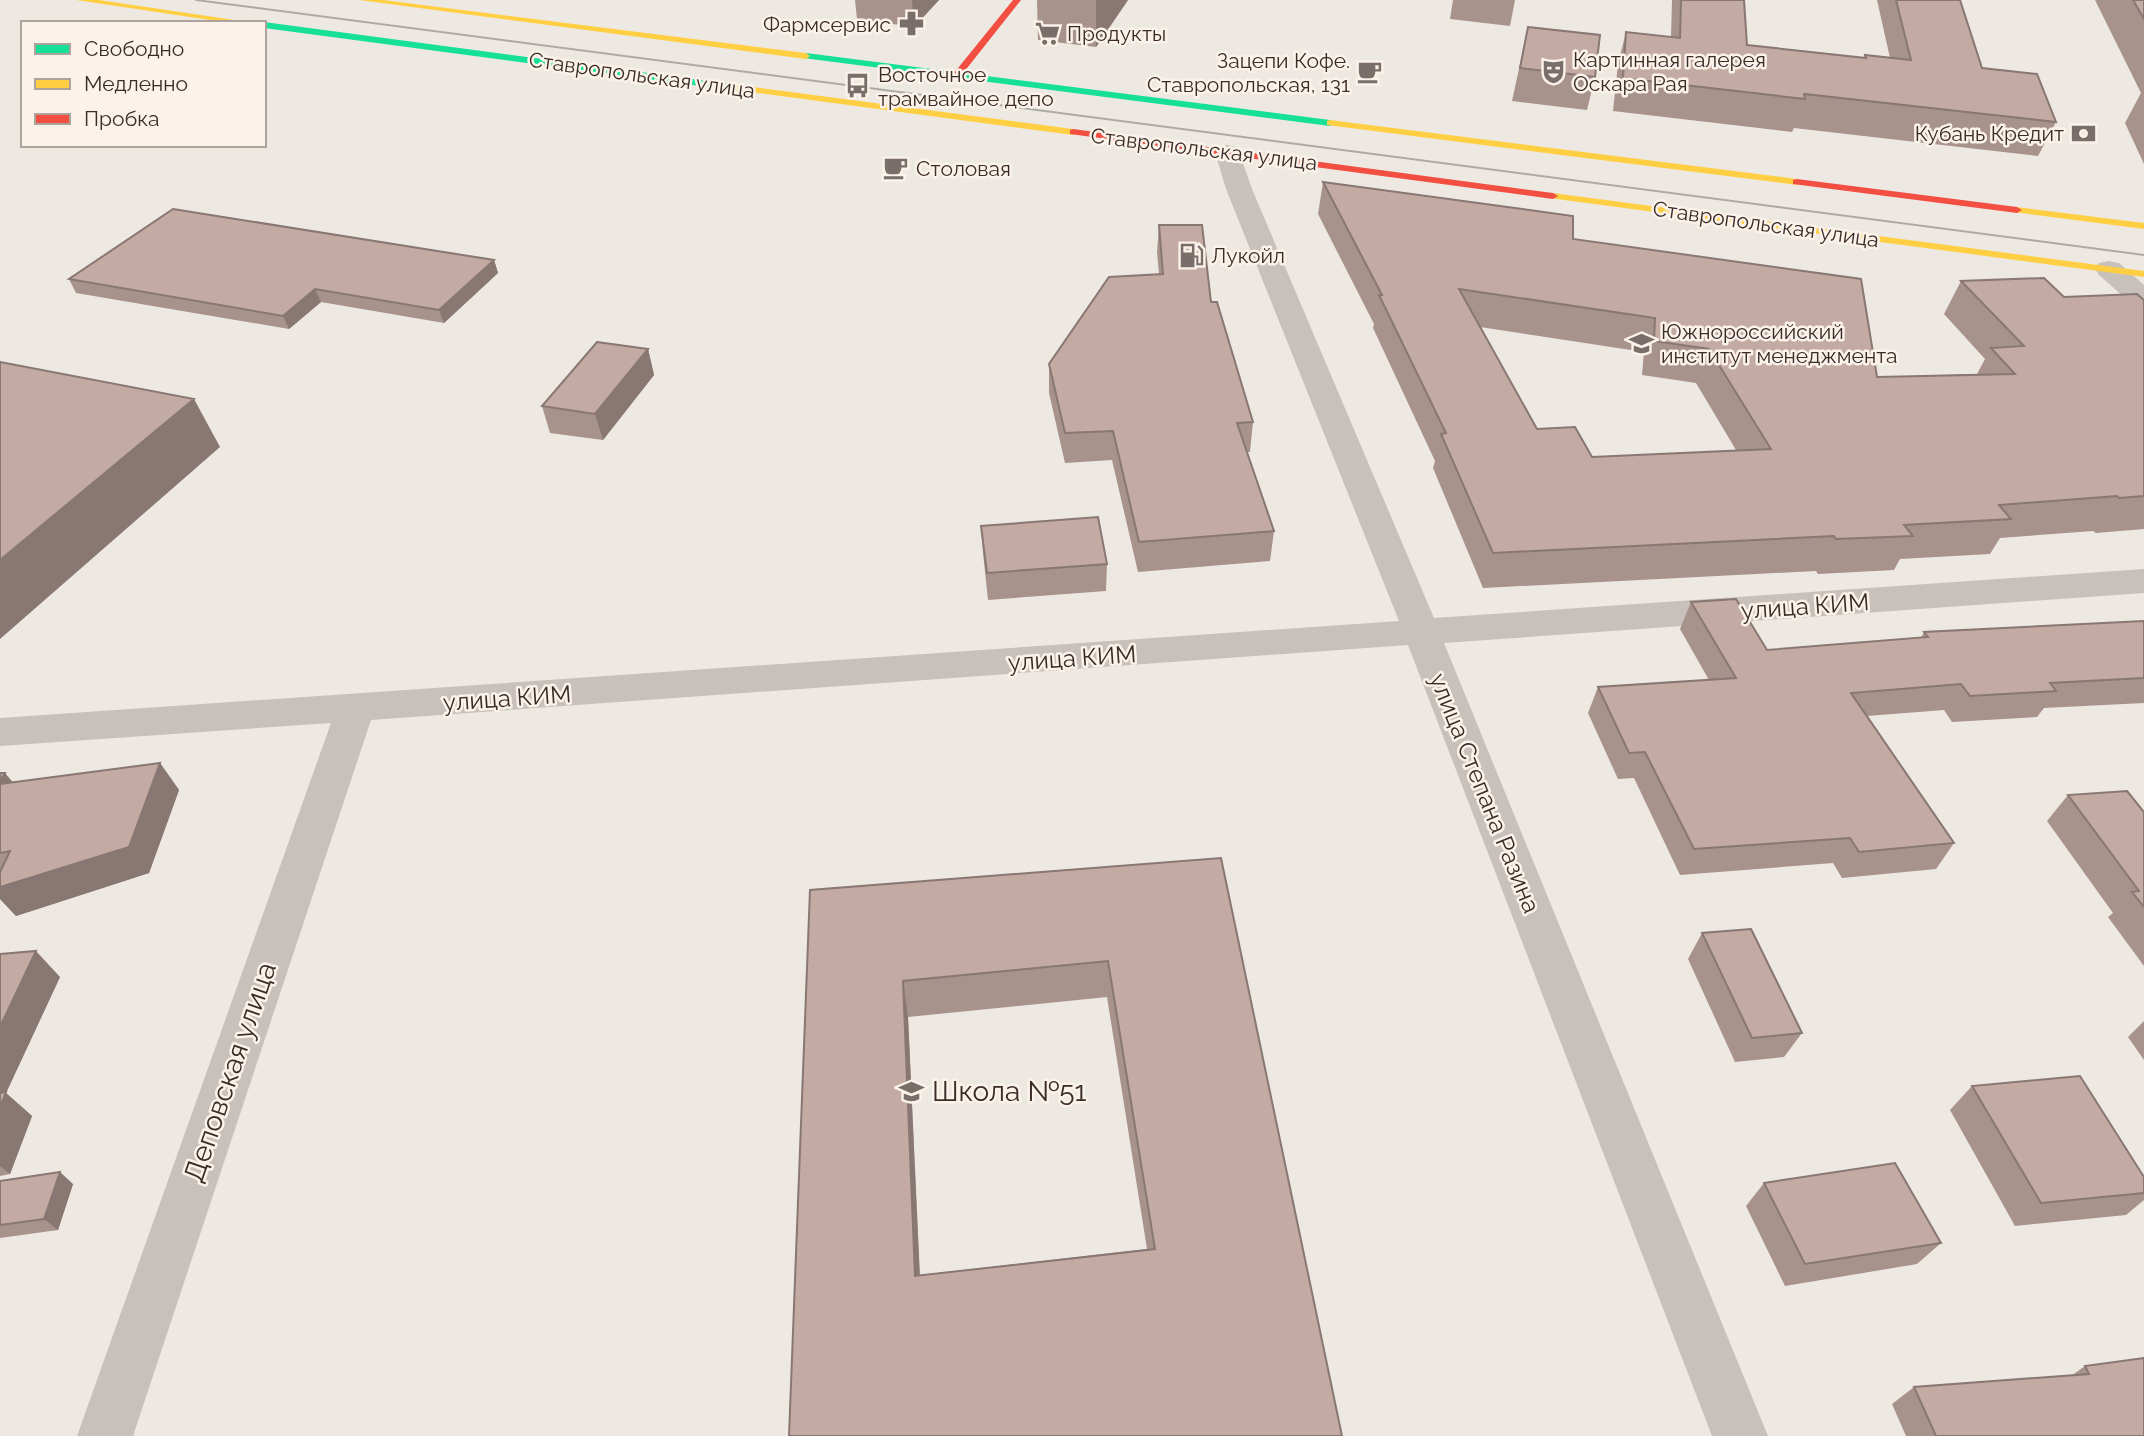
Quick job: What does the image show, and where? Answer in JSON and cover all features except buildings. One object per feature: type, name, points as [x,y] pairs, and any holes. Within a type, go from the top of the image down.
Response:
[{"type":"main road","points":[[80,0],[236,21]]},
{"type":"main road","name":"Ставропольская улица","points":[[363,0],[2144,226]]},
{"type":"main road","points":[[957,75],[1017,0]]},
{"type":"main road","name":"Ставропольская улица","points":[[266,24],[2144,274]]},
{"type":"street","name":"улица Степана Разина","points":[[1227,152],[1239,189],[1422,634],[1740,1436]]},
{"type":"street","points":[[2109,269],[2144,300]]},
{"type":"street","name":"улица КИМ","points":[[0,732],[1422,634],[2144,581]]},
{"type":"street","name":"Деповская улица","points":[[105,1436],[355,709]]},
{"type":"tram line","points":[[196,0],[2144,255]]},
{"type":"traffic: fast","points":[[266,25],[738,88]]},
{"type":"traffic: fast","points":[[806,56],[1330,123]]},
{"type":"traffic: slow","points":[[80,0],[236,21]]},
{"type":"traffic: slow","points":[[363,0],[806,56]]},
{"type":"traffic: slow","points":[[738,88],[1073,132]]},
{"type":"traffic: slow","points":[[1330,123],[1797,182]]},
{"type":"traffic: slow","points":[[1553,196],[2144,274]]},
{"type":"traffic: slow","points":[[2017,210],[2144,226]]},
{"type":"traffic: jam","points":[[957,75],[1017,0]]},
{"type":"traffic: jam","points":[[1073,132],[1553,196]]},
{"type":"traffic: jam","points":[[1797,182],[2017,210]]},
{"type":"place","name":"Фармсервис","points":[[911,24]]},
{"type":"place","name":"Продукты","points":[[1047,33]]},
{"type":"place","name":"Картинная галерея Оскара Рая","points":[[1553,71]]},
{"type":"place","name":"Зацепи Кофе. Ставропольская, 131","points":[[1370,72]]},
{"type":"place","name":"Восточное трамвайное депо","points":[[858,86]]},
{"type":"place","name":"Кубань Кредит","points":[[2084,133]]},
{"type":"place","name":"Столовая","points":[[896,168]]},
{"type":"place","name":"Лукойл","points":[[1191,255]]},
{"type":"place","name":"Южнороссийский институт менеджмента","points":[[1641,343]]},
{"type":"place","name":"Школа №51","points":[[912,1091]]}]
